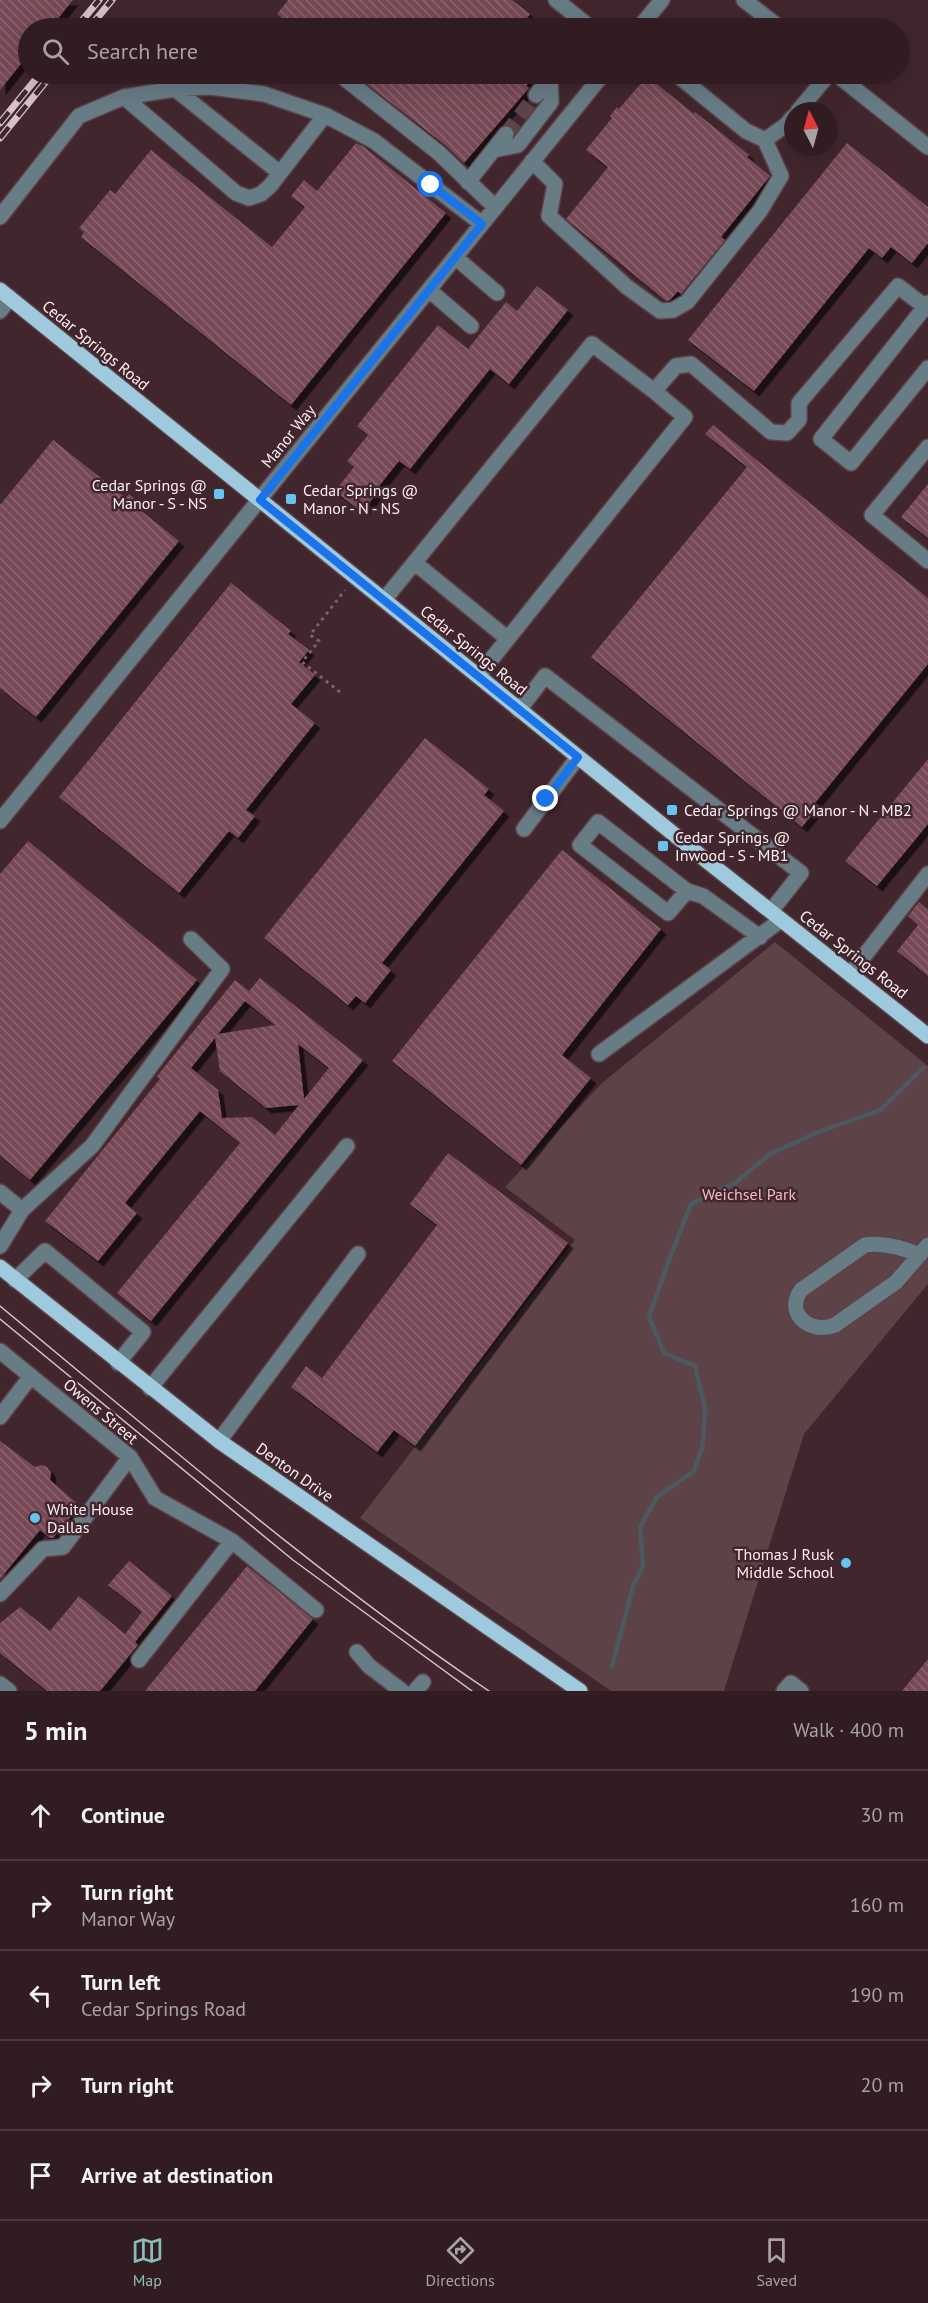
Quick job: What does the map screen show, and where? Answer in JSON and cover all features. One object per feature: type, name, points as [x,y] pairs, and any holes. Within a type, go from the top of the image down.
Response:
[{"type":"main road","name":"Cedar Springs Road","points":[[5,294],[519,710],[928,1036]]},
{"type":"main road","name":"Denton Drive","points":[[0,1267],[219,1441],[580,1691]]},
{"type":"street","points":[[556,0],[577,18]]},
{"type":"street","points":[[647,18],[662,0]]},
{"type":"street","points":[[744,0],[767,18]]},
{"type":"street","points":[[352,84],[439,153],[495,207]]},
{"type":"street","points":[[536,95],[544,84]]},
{"type":"street","points":[[494,150],[518,145],[551,102],[551,84]]},
{"type":"street","name":"Manor Way","points":[[0,821],[595,84]]},
{"type":"street","points":[[532,161],[555,184],[549,216],[627,287],[660,311],[673,310],[687,302],[760,211],[781,176],[765,140],[746,131],[688,84]]},
{"type":"street","points":[[806,102],[821,84]]},
{"type":"street","points":[[849,84],[928,147]]},
{"type":"street","points":[[0,217],[79,116],[124,97],[174,89],[210,87],[264,94],[325,115],[374,141],[482,224]]},
{"type":"street","points":[[174,89],[280,173]]},
{"type":"street","points":[[124,97],[236,193],[249,198],[261,194],[325,115]]},
{"type":"street","points":[[765,140],[784,126]]},
{"type":"street","points":[[468,182],[506,134]]},
{"type":"street","points":[[455,257],[497,293]]},
{"type":"street","points":[[654,391],[676,366],[691,363],[771,432],[787,433],[799,420],[799,403],[898,286],[927,306],[821,439]]},
{"type":"street","points":[[429,290],[471,326]]},
{"type":"street","points":[[0,311],[5,294]]},
{"type":"street","points":[[384,600],[592,344],[654,391],[685,417],[478,676]]},
{"type":"street","points":[[799,420],[851,462],[928,368]]},
{"type":"street","points":[[928,447],[872,515],[928,561]]},
{"type":"street","points":[[415,563],[508,639]]},
{"type":"street","points":[[519,710],[545,676],[801,873],[776,916],[760,937],[598,1054]]},
{"type":"street","points":[[524,829],[578,757]]},
{"type":"street","points":[[687,891],[668,913],[580,845],[598,822],[687,891],[703,896],[760,937]]},
{"type":"street","points":[[850,974],[928,874]]},
{"type":"street","points":[[0,1246],[22,1210],[92,1146],[222,969],[191,939]]},
{"type":"street","points":[[150,1388],[347,1146]]},
{"type":"street","points":[[0,1192],[22,1210]]},
{"type":"street","points":[[865,1245],[924,1250],[896,1282],[835,1325],[827,1328],[810,1326],[803,1321],[795,1306],[796,1297],[801,1290],[865,1245]]},
{"type":"street","points":[[15,1280],[45,1251],[143,1332],[118,1363]]},
{"type":"street","points":[[219,1441],[358,1254]]},
{"type":"street","name":"Owens Street","points":[[0,1351],[130,1457],[155,1498],[232,1541],[316,1610]]},
{"type":"street","points":[[0,1417],[31,1376]]},
{"type":"street","points":[[0,1594],[43,1549],[63,1548],[130,1457]]},
{"type":"street","points":[[139,1660],[232,1541]]},
{"type":"street","points":[[357,1652],[369,1666],[402,1691]]},
{"type":"street","points":[[784,1691],[791,1683],[801,1691]]},
{"type":"street","points":[[0,1684],[9,1691]]},
{"type":"path","points":[[340,692],[302,662],[319,641],[310,634],[345,590]]},
{"type":"green space","name":"Weichsel Park","points":[[775,942],[928,1066],[928,1284],[804,1434],[724,1691],[611,1691],[360,1518],[575,1240],[505,1187],[602,1083]]},
{"type":"building","points":[[0,0],[73,0],[58,18],[18,18],[18,68],[0,90]]},
{"type":"building","points":[[288,0],[512,0],[530,14],[527,18],[282,18],[277,14]]},
{"type":"building","points":[[367,84],[528,84],[526,86],[529,88],[464,163],[445,145]]},
{"type":"building","points":[[640,84],[657,84],[749,155],[747,157],[770,176],[721,237],[725,240],[681,294],[678,291],[670,300],[666,301],[566,219],[608,167],[586,150],[612,118],[610,116],[617,107],[619,109]]},
{"type":"building","points":[[356,143],[446,213],[291,405],[81,237],[84,232],[79,228],[110,190],[115,194],[151,150],[272,247],[305,207],[291,196],[304,180],[317,191]]},
{"type":"building","points":[[847,143],[928,207],[928,243],[912,263],[891,247],[882,258],[869,248],[754,391],[688,340]]},
{"type":"building","points":[[537,286],[568,310],[509,384],[490,369],[410,469],[399,461],[362,512],[335,491],[354,467],[347,461],[368,435],[357,426],[438,325],[468,349],[506,302],[517,311]]},
{"type":"building","points":[[713,425],[928,598],[928,664],[815,803],[819,806],[802,827],[591,657],[747,467],[705,434]]},
{"type":"building","points":[[53,440],[126,498],[129,494],[139,502],[135,506],[179,541],[36,717],[0,688],[0,505]]},
{"type":"building","points":[[928,484],[928,538],[901,517]]},
{"type":"building","points":[[231,583],[291,631],[288,634],[309,650],[299,662],[315,675],[291,704],[315,723],[246,810],[255,816],[238,838],[229,831],[179,893],[59,797]]},
{"type":"building","points":[[425,738],[489,789],[484,795],[504,811],[382,963],[391,970],[365,1003],[356,996],[348,1005],[264,938]]},
{"type":"building","points":[[928,759],[928,824],[877,886],[845,861]]},
{"type":"building","points":[[28,841],[197,980],[30,1180],[0,1155],[0,874]]},
{"type":"building","points":[[562,850],[661,929],[562,1055],[591,1078],[521,1165],[392,1061]]},
{"type":"building","points":[[919,902],[928,910],[928,976],[897,951],[918,925],[908,916]]},
{"type":"building","points":[[260,978],[363,1060],[151,1321],[117,1293],[240,1143],[200,1111],[125,1203],[137,1213],[98,1261],[45,1221],[160,1079],[157,1076],[235,980],[249,991]],"holes":[[[245,1001],[275,1025],[218,1034]],[[215,1038],[220,1071],[266,1108],[299,1105],[275,1135],[252,1117],[222,1118],[218,1090],[191,1068]],[[298,1044],[329,1068],[304,1099]]]},
{"type":"building","points":[[448,1153],[568,1243],[415,1446],[394,1430],[377,1452],[291,1387],[306,1366],[322,1378],[437,1225],[410,1204]]},
{"type":"building","name":"White House Dallas","points":[[0,1441],[35,1467],[41,1465],[47,1467],[51,1473],[50,1480],[80,1506],[53,1538],[40,1530],[0,1579]]},
{"type":"building","points":[[129,1561],[172,1596],[135,1642],[138,1645],[100,1691],[47,1691],[0,1653],[0,1623],[20,1607],[50,1631],[79,1596],[125,1634],[142,1612],[108,1585]]},
{"type":"building","points":[[247,1566],[313,1619],[255,1691],[145,1691]]},
{"type":"building","points":[[928,1659],[928,1691],[902,1691]]},
{"type":"waterway","points":[[612,1667],[633,1586],[643,1566],[640,1527],[657,1497],[694,1471],[703,1445],[705,1408],[695,1366],[664,1353],[649,1317],[691,1204],[735,1183],[770,1154],[816,1133],[880,1110],[923,1068]]},
{"type":"tunnel","points":[[506,134],[536,95]]},
{"type":"tram line","points":[[0,1306],[301,1553],[425,1647],[489,1691]]},
{"type":"tram line","points":[[0,1319],[293,1560],[472,1691]]},
{"type":"railway","points":[[84,18],[99,0]]},
{"type":"railway","points":[[97,18],[112,0]]},
{"type":"railway","points":[[0,123],[32,84]]},
{"type":"railway","points":[[0,138],[44,84]]},
{"type":"place","name":"Cedar Springs @ Manor - S - NS","points":[[219,494]]},
{"type":"place","name":"Cedar Springs @ Manor - N - NS","points":[[291,499]]},
{"type":"place","name":"Cedar Springs @ Manor - N - MB2","points":[[672,810]]},
{"type":"place","name":"Cedar Springs @ Inwood - S - MB1","points":[[663,846]]},
{"type":"place","name":"White House Dallas","points":[[35,1518]]},
{"type":"place","name":"Thomas J Rusk Middle School","points":[[846,1563]]},
{"type":"route","points":[[431,185],[482,224],[260,500],[578,757],[546,799]]}]
